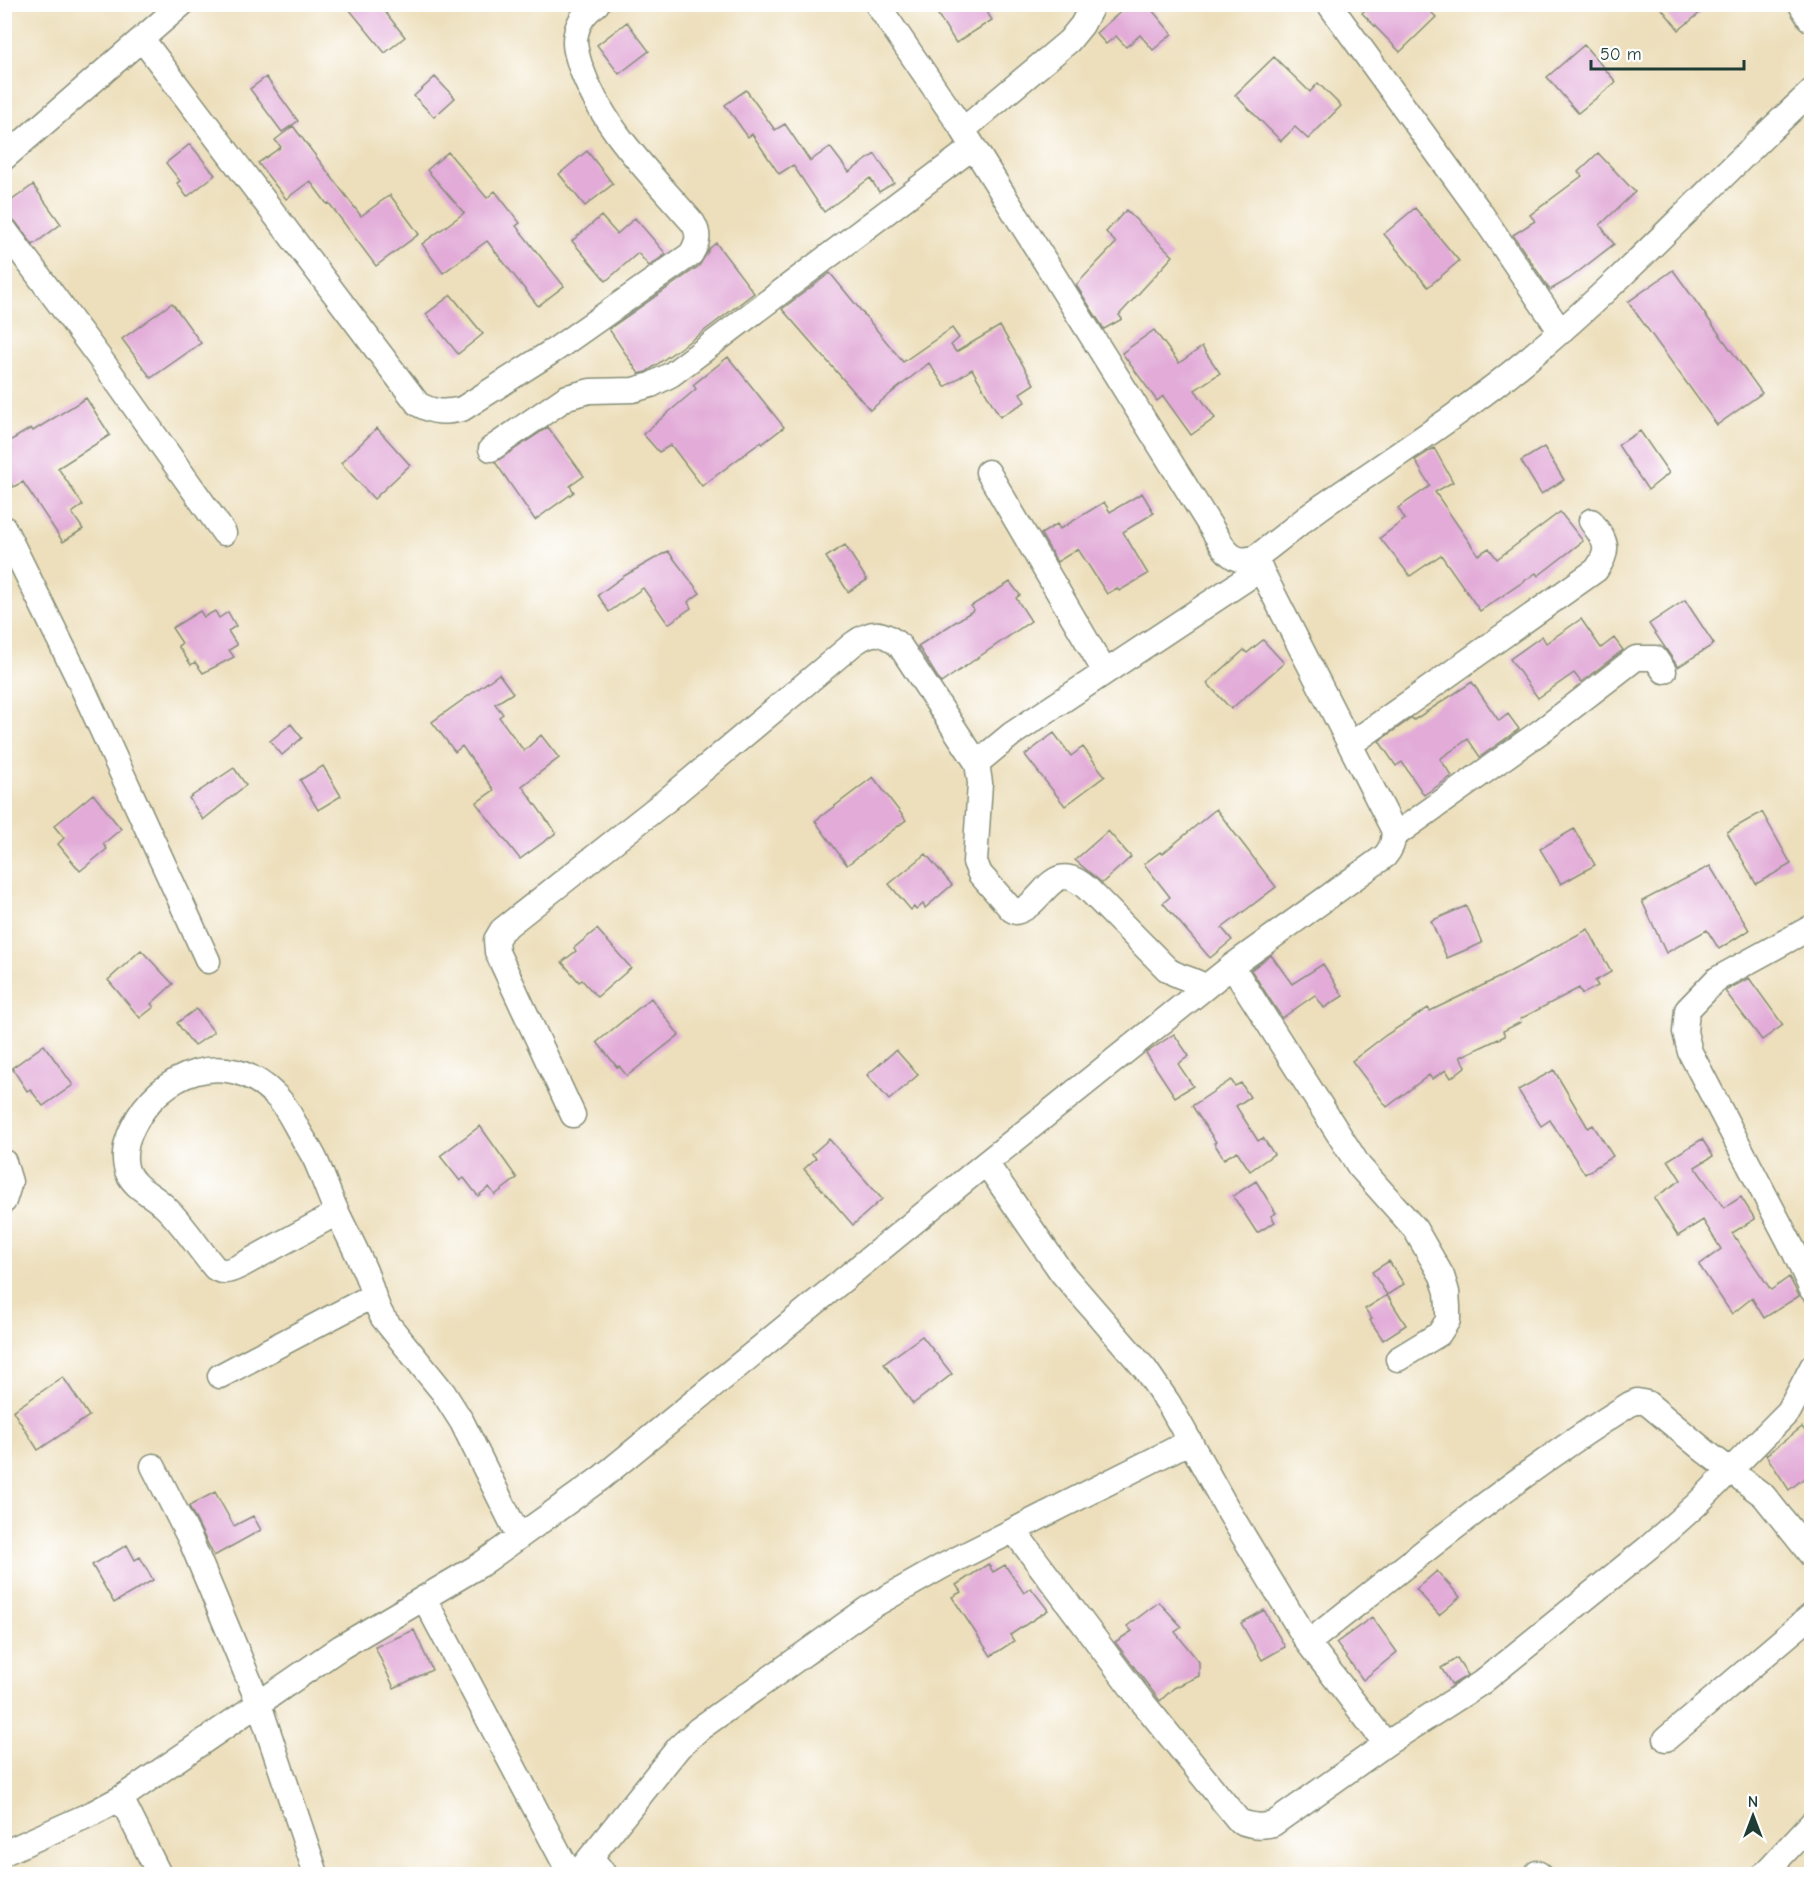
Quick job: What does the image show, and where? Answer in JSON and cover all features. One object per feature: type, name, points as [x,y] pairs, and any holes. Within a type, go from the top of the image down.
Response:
[{"type":"street","points":[[4,158],[182,4]]},
{"type":"street","points":[[142,39],[418,404],[431,411],[446,412],[462,409],[556,349],[691,254],[696,245],[698,231],[693,223],[606,120],[587,86],[575,51],[575,34],[588,11],[597,4]]},
{"type":"street","points":[[878,4],[968,139],[1224,548],[1237,560],[1258,563]]},
{"type":"street","points":[[491,449],[567,397],[590,391],[633,390],[651,385],[672,374],[968,139],[1070,41],[1093,4]]},
{"type":"street","points":[[1329,4],[1480,212],[1561,332]]},
{"type":"street","points":[[1804,4],[1812,17]]},
{"type":"street","points":[[977,763],[997,745],[1106,672],[1258,563],[1322,506],[1488,392],[1561,332],[1812,91]]},
{"type":"street","points":[[4,229],[110,372],[224,533]]},
{"type":"street","points":[[988,472],[1106,672]]},
{"type":"street","points":[[1351,744],[1596,570],[1604,559],[1605,542],[1592,521]]},
{"type":"street","points":[[4,528],[79,680],[208,961]]},
{"type":"street","points":[[4,1853],[121,1798],[341,1647],[480,1564],[519,1537],[640,1447],[1205,987],[1385,856],[1392,847],[1393,829],[1258,563]]},
{"type":"street","points":[[573,1115],[497,952],[496,940],[502,930],[669,799],[865,635],[878,633],[889,636],[900,646],[977,763],[980,783],[975,862],[980,874],[1011,910],[1016,912],[1024,909],[1053,881],[1061,877],[1070,877],[1088,889],[1167,969],[1172,973],[1191,978],[1205,987]]},
{"type":"street","points":[[1394,836],[1544,729],[1636,657],[1655,657],[1664,671]]},
{"type":"street","points":[[1812,927],[1717,979],[1687,1010],[1685,1032],[1690,1052],[1812,1290]]},
{"type":"street","points":[[1232,966],[1359,1166],[1415,1230],[1442,1276],[1447,1292],[1448,1307],[1448,1320],[1444,1328],[1439,1334],[1398,1359]]},
{"type":"street","points":[[337,1213],[242,1265],[220,1271],[215,1268],[163,1205],[134,1184],[127,1169],[125,1154],[129,1136],[142,1109],[161,1090],[192,1073],[213,1068],[231,1069],[245,1073],[274,1094],[284,1105],[315,1160],[366,1274],[372,1296],[382,1318],[442,1392],[462,1422],[519,1537]]},
{"type":"street","points":[[4,1162],[10,1182],[4,1201]]},
{"type":"street","points":[[986,1163],[1062,1273],[1145,1369],[1169,1404],[1189,1442],[1308,1643],[1386,1744]]},
{"type":"street","points":[[220,1376],[372,1296]]},
{"type":"street","points":[[1014,1531],[1140,1699],[1239,1821],[1250,1826],[1273,1824],[1386,1744],[1454,1701],[1522,1651],[1680,1519],[1789,1411],[1812,1367]]},
{"type":"street","points":[[1308,1643],[1463,1521],[1588,1430],[1637,1401],[1647,1403],[1764,1496],[1812,1556]]},
{"type":"street","points":[[590,1869],[664,1765],[699,1729],[867,1609],[941,1567],[1189,1442]]},
{"type":"street","points":[[153,1466],[191,1541],[259,1704],[316,1875]]},
{"type":"street","points":[[424,1598],[570,1875]]},
{"type":"street","points":[[1666,1739],[1812,1615]]},
{"type":"street","points":[[121,1798],[159,1875]]},
{"type":"street","points":[[1764,1875],[1812,1823]]},
{"type":"building","points":[[345,4],[379,4],[405,37],[385,53]]},
{"type":"building","points":[[931,4],[982,4],[992,20],[956,43]]},
{"type":"building","points":[[1130,4],[1147,4],[1172,34],[1153,50],[1140,35],[1126,47],[1116,36],[1106,44],[1096,33]]},
{"type":"building","points":[[1371,4],[1423,4],[1436,17],[1400,52],[1362,13]]},
{"type":"building","points":[[1658,4],[1711,4],[1679,30]]},
{"type":"building","points":[[627,22],[649,51],[619,74],[597,45]]},
{"type":"building","points":[[1584,45],[1616,82],[1578,113],[1547,77]]},
{"type":"building","points":[[1274,57],[1310,92],[1318,83],[1341,106],[1308,139],[1295,127],[1281,141],[1235,95]]},
{"type":"building","points":[[266,77],[298,121],[282,132],[250,89]]},
{"type":"building","points":[[435,77],[455,98],[434,117],[414,96]]},
{"type":"building","points":[[746,90],[775,130],[785,124],[810,161],[830,147],[849,172],[875,154],[894,183],[879,192],[870,178],[824,212],[793,165],[779,174],[752,134],[748,137],[725,105]]},
{"type":"building","points":[[293,126],[361,216],[390,195],[419,234],[376,266],[310,181],[286,199],[258,163],[281,147],[275,140]]},
{"type":"building","points":[[190,144],[215,175],[187,197],[177,183],[180,181],[166,163]]},
{"type":"building","points":[[587,151],[613,184],[585,206],[559,174]]},
{"type":"building","points":[[448,152],[487,198],[495,191],[520,223],[516,226],[564,286],[538,306],[487,241],[443,273],[422,244],[464,213],[427,170]]},
{"type":"building","points":[[1598,153],[1635,192],[1600,225],[1614,244],[1569,279],[1550,290],[1513,235],[1535,221],[1530,215],[1582,176],[1578,172]]},
{"type":"building","points":[[33,185],[61,224],[33,245],[15,221],[4,215],[4,206]]},
{"type":"building","points":[[1415,208],[1459,261],[1428,287],[1384,234]]},
{"type":"building","points":[[1126,210],[1173,256],[1119,315],[1122,319],[1104,329],[1076,285],[1116,243],[1106,232]]},
{"type":"building","points":[[601,216],[617,234],[635,218],[666,254],[649,266],[638,253],[606,281],[572,241]]},
{"type":"building","points":[[716,243],[754,293],[700,334],[646,372],[639,374],[609,329],[699,266],[710,248]]},
{"type":"building","points":[[1673,270],[1762,393],[1717,425],[1628,302]]},
{"type":"building","points":[[830,273],[903,362],[952,328],[959,338],[951,345],[956,352],[1000,326],[1034,384],[1020,393],[1025,402],[1000,417],[972,369],[945,387],[929,363],[870,410],[782,309]]},
{"type":"building","points":[[451,295],[483,334],[458,354],[426,314]]},
{"type":"building","points":[[172,303],[201,343],[151,378],[122,339]]},
{"type":"building","points":[[1154,330],[1179,363],[1202,347],[1220,373],[1195,390],[1215,418],[1191,435],[1163,396],[1157,401],[1122,353]]},
{"type":"building","points":[[728,357],[784,427],[702,486],[671,445],[659,452],[643,434],[696,389],[693,385]]},
{"type":"building","points":[[86,398],[110,435],[58,468],[83,505],[72,513],[83,529],[63,542],[23,482],[13,487],[4,472],[4,453],[12,449],[8,442],[31,428],[33,431]]},
{"type":"building","points":[[548,427],[584,476],[570,486],[574,492],[535,520],[495,462]]},
{"type":"building","points":[[377,428],[410,465],[374,499],[341,463]]},
{"type":"building","points":[[1640,431],[1669,473],[1648,490],[1618,445]]},
{"type":"building","points":[[1544,447],[1564,480],[1541,494],[1521,461]]},
{"type":"building","points":[[1434,448],[1453,482],[1435,492],[1478,555],[1489,548],[1497,559],[1560,512],[1583,541],[1538,576],[1536,573],[1480,611],[1441,555],[1410,576],[1380,538],[1405,519],[1398,508],[1430,486],[1415,460]]},
{"type":"building","points":[[1142,493],[1154,513],[1123,532],[1148,574],[1119,591],[1117,588],[1107,594],[1078,549],[1057,562],[1041,534],[1057,524],[1060,529],[1104,502],[1110,512]]},
{"type":"building","points":[[845,545],[867,580],[848,592],[826,557]]},
{"type":"building","points":[[668,551],[700,593],[688,602],[691,608],[668,624],[643,588],[609,612],[598,595],[624,576]]},
{"type":"building","points":[[1010,582],[1020,595],[1016,598],[1031,621],[941,683],[918,646],[974,610],[971,606]]},
{"type":"building","points":[[1685,600],[1714,644],[1678,667],[1649,624]]},
{"type":"building","points":[[200,611],[204,617],[215,611],[219,618],[228,612],[236,626],[228,631],[237,645],[229,650],[234,657],[203,673],[195,662],[191,665],[178,646],[182,643],[172,628]]},
{"type":"building","points":[[1581,619],[1601,648],[1614,638],[1623,650],[1581,682],[1574,673],[1538,698],[1510,659],[1542,636],[1546,643]]},
{"type":"building","points":[[1263,640],[1284,663],[1231,709],[1207,683],[1244,650],[1247,653]]},
{"type":"building","points":[[499,674],[513,693],[495,704],[503,714],[499,717],[524,751],[541,735],[559,758],[522,786],[556,833],[520,859],[476,803],[494,790],[462,746],[455,752],[432,722]]},
{"type":"building","points":[[1472,682],[1499,721],[1508,714],[1519,729],[1480,757],[1468,739],[1440,759],[1452,776],[1424,795],[1402,762],[1396,766],[1379,741]]},
{"type":"building","points":[[291,724],[302,738],[282,755],[270,741]]},
{"type":"building","points":[[1054,733],[1071,756],[1083,747],[1105,776],[1065,806],[1025,755]]},
{"type":"building","points":[[323,766],[341,796],[318,810],[300,780]]},
{"type":"building","points":[[234,768],[246,785],[203,820],[189,798]]},
{"type":"building","points":[[873,777],[906,820],[847,865],[815,821]]},
{"type":"building","points":[[93,794],[121,829],[103,844],[107,849],[80,871],[58,844],[64,838],[54,826]]},
{"type":"building","points":[[1216,809],[1276,887],[1222,928],[1232,940],[1210,958],[1163,903],[1170,897],[1144,864],[1160,852],[1162,854]]},
{"type":"building","points":[[1762,812],[1791,864],[1756,884],[1727,832]]},
{"type":"building","points":[[1574,829],[1595,865],[1561,884],[1540,849]]},
{"type":"building","points":[[1108,831],[1131,857],[1102,883],[1075,860]]},
{"type":"building","points":[[926,854],[952,885],[925,908],[923,904],[916,910],[914,907],[911,910],[889,884]]},
{"type":"building","points":[[1710,866],[1749,930],[1719,949],[1707,930],[1666,953],[1642,901]]},
{"type":"building","points":[[1466,906],[1482,943],[1447,958],[1431,921]]},
{"type":"building","points":[[597,929],[631,968],[597,997],[582,980],[579,982],[562,962],[576,951],[574,948]]},
{"type":"building","points":[[1588,929],[1611,972],[1595,981],[1598,986],[1582,994],[1579,988],[1520,1019],[1521,1022],[1503,1031],[1505,1036],[1460,1057],[1466,1066],[1451,1078],[1446,1070],[1432,1079],[1429,1075],[1387,1107],[1352,1061],[1386,1035],[1428,1008],[1430,1011],[1502,976]]},
{"type":"building","points":[[141,950],[173,984],[151,1004],[154,1007],[140,1018],[108,980]]},
{"type":"building","points":[[1271,955],[1292,984],[1323,964],[1343,996],[1324,1008],[1315,995],[1282,1018],[1251,970]]},
{"type":"building","points":[[1749,978],[1783,1025],[1762,1040],[1725,991]]},
{"type":"building","points":[[651,998],[679,1035],[627,1076],[597,1042]]},
{"type":"building","points":[[196,1009],[214,1032],[194,1046],[177,1023]]},
{"type":"building","points":[[1174,1034],[1189,1056],[1178,1064],[1193,1086],[1175,1097],[1146,1053]]},
{"type":"building","points":[[44,1045],[73,1085],[43,1106],[30,1089],[27,1091],[12,1068]]},
{"type":"building","points":[[896,1050],[918,1075],[889,1100],[867,1075]]},
{"type":"building","points":[[1554,1070],[1588,1128],[1593,1125],[1613,1156],[1585,1174],[1550,1120],[1541,1126],[1518,1090]]},
{"type":"building","points":[[1231,1080],[1235,1086],[1241,1083],[1250,1097],[1236,1106],[1258,1141],[1263,1138],[1274,1154],[1250,1171],[1237,1151],[1224,1159],[1214,1143],[1216,1142],[1192,1106]]},
{"type":"building","points":[[480,1126],[517,1178],[495,1195],[489,1187],[478,1196],[464,1178],[460,1181],[440,1156]]},
{"type":"building","points":[[829,1139],[882,1199],[853,1225],[804,1169],[816,1158],[812,1154]]},
{"type":"building","points":[[1702,1139],[1713,1156],[1695,1167],[1724,1208],[1741,1197],[1755,1219],[1732,1233],[1771,1290],[1789,1277],[1799,1296],[1764,1318],[1752,1298],[1732,1314],[1699,1265],[1721,1249],[1703,1220],[1678,1236],[1654,1198],[1681,1180],[1668,1160]]},
{"type":"building","points":[[1256,1181],[1276,1213],[1271,1216],[1275,1222],[1257,1233],[1233,1196]]},
{"type":"building","points":[[1389,1261],[1404,1284],[1387,1295],[1372,1272]]},
{"type":"building","points":[[1387,1295],[1406,1325],[1383,1340],[1365,1309]]},
{"type":"building","points":[[922,1336],[952,1374],[913,1404],[884,1364]]},
{"type":"building","points":[[63,1377],[89,1416],[38,1450],[13,1411]]},
{"type":"building","points":[[1802,1427],[1812,1439],[1812,1472],[1789,1490],[1766,1455]]},
{"type":"building","points":[[215,1492],[234,1526],[253,1516],[261,1530],[214,1556],[189,1506]]},
{"type":"building","points":[[127,1545],[135,1560],[140,1557],[153,1580],[114,1603],[92,1565]]},
{"type":"building","points":[[988,1564],[993,1572],[1005,1565],[1024,1593],[1031,1588],[1048,1610],[1010,1635],[1014,1641],[991,1656],[952,1597],[961,1592],[956,1585]]},
{"type":"building","points":[[1437,1571],[1460,1597],[1439,1615],[1416,1589]]},
{"type":"building","points":[[1159,1602],[1182,1627],[1175,1632],[1199,1662],[1199,1676],[1174,1688],[1160,1701],[1115,1642],[1132,1631],[1127,1626]]},
{"type":"building","points":[[1264,1610],[1285,1647],[1262,1660],[1241,1623]]},
{"type":"building","points":[[1372,1617],[1397,1652],[1363,1680],[1336,1643]]},
{"type":"building","points":[[414,1630],[432,1670],[394,1688],[375,1647]]},
{"type":"building","points":[[1457,1658],[1468,1675],[1452,1685],[1441,1668]]}]
